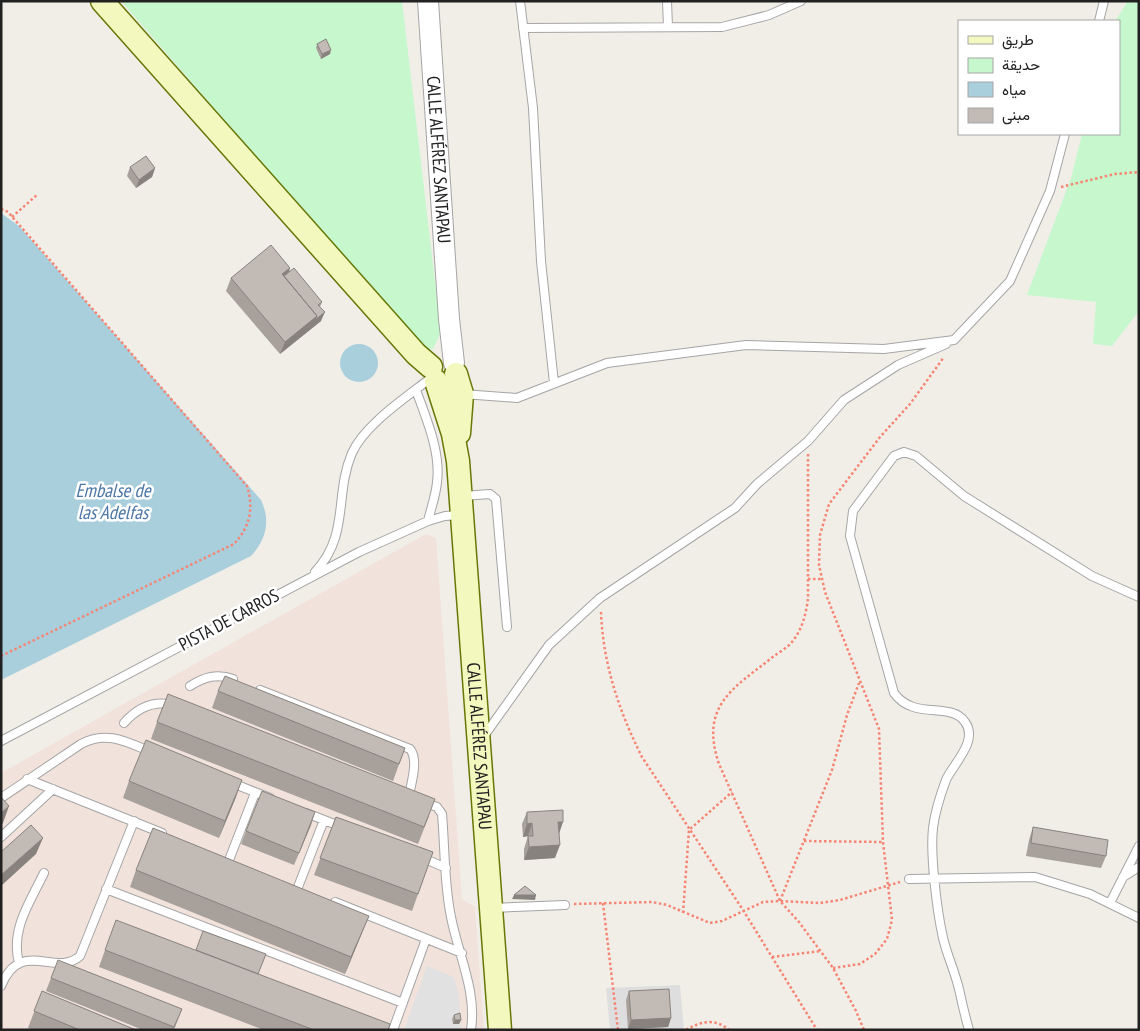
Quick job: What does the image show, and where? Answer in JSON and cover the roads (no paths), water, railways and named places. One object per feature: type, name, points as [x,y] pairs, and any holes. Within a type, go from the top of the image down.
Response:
[{"type":"main road","points":[[102,1],[416,354],[441,375]]},
{"type":"main road","name":"CALLE ALFÉREZ SANTAPAU","points":[[441,375],[458,461],[500,1030]]},
{"type":"street","name":"CALLE ALFÉREZ SANTAPAU","points":[[428,1],[449,319],[441,375]]},
{"type":"lane","points":[[520,1],[533,108],[541,261],[554,383]]},
{"type":"lane","points":[[667,1],[668,27]]},
{"type":"lane","points":[[523,28],[722,27],[770,15],[801,1]]},
{"type":"lane","points":[[1099,20],[1104,1]]},
{"type":"lane","points":[[479,743],[549,645],[600,598],[735,508],[757,484],[808,441],[844,400],[898,365],[954,340],[1010,281],[1050,191],[1065,135]]},
{"type":"lane","points":[[441,375],[518,398],[607,363],[746,345],[884,349],[954,340]]},
{"type":"lane","points":[[428,520],[437,482],[437,462],[426,416],[441,375]]},
{"type":"lane","points":[[311,577],[329,556],[338,535],[348,465],[358,443],[376,423],[441,375]]},
{"type":"lane","points":[[969,1030],[943,938],[932,844],[936,812],[948,777],[965,748],[968,727],[966,722],[956,715],[913,709],[902,703],[894,693],[850,536],[853,511],[894,456],[908,452],[916,456],[964,496],[1092,576],[1139,597]]},
{"type":"lane","name":"PISTA DE CARROS","points":[[1,741],[359,552],[428,520],[445,516],[461,506],[490,494],[496,499],[507,627]]},
{"type":"lane","points":[[190,686],[204,678],[218,676],[244,684]]},
{"type":"lane","points":[[253,687],[410,748],[414,754],[414,763],[409,796]]},
{"type":"lane","points":[[124,723],[136,712],[151,705],[168,704],[186,709]]},
{"type":"lane","points":[[1,798],[81,744],[95,738],[113,737],[157,754]]},
{"type":"lane","points":[[220,778],[281,803]]},
{"type":"lane","points":[[27,779],[168,836]]},
{"type":"lane","points":[[1,837],[53,789]]},
{"type":"lane","points":[[229,860],[255,792]]},
{"type":"lane","points":[[400,793],[437,807],[441,811],[451,920],[462,952],[469,985],[471,1030]]},
{"type":"lane","points":[[298,809],[350,830]]},
{"type":"lane","points":[[298,887],[324,820]]},
{"type":"lane","points":[[1,986],[8,971],[19,963],[76,960],[82,952],[134,821]]},
{"type":"lane","points":[[1110,903],[1139,846]]},
{"type":"lane","points":[[412,854],[446,868]]},
{"type":"lane","points":[[220,857],[238,864]]},
{"type":"lane","points":[[1123,877],[1139,868]]},
{"type":"lane","points":[[19,963],[15,944],[18,928],[44,873]]},
{"type":"lane","points":[[909,879],[1035,877],[1072,887],[1139,918]]},
{"type":"lane","points":[[289,884],[307,891]]},
{"type":"lane","points":[[106,889],[403,1003]]},
{"type":"lane","points":[[326,898],[462,952]]},
{"type":"lane","points":[[491,908],[565,904]]},
{"type":"lane","points":[[393,1030],[426,939]]},
{"type":"water","name":"Embalse de las Adelfas","points":[[1,213],[19,226],[261,500],[266,515],[266,523],[263,537],[251,556],[1,680]]},
{"type":"water","points":[[359,344],[373,349],[378,363],[373,377],[359,382],[345,377],[340,363],[345,349]]}]
